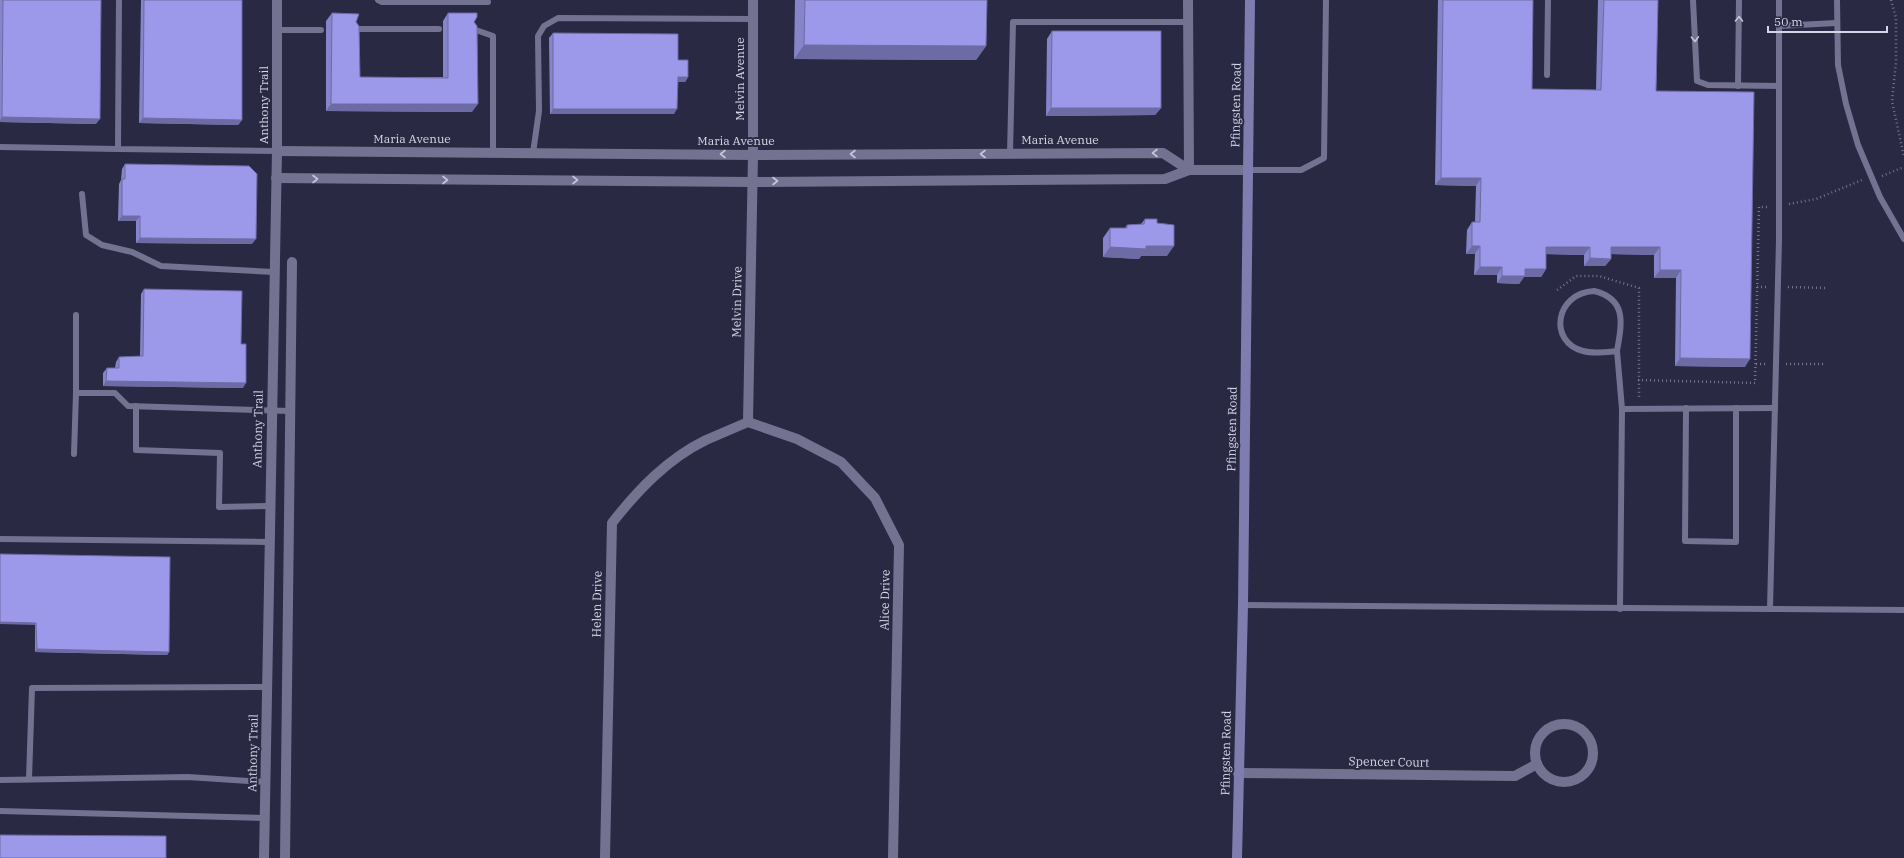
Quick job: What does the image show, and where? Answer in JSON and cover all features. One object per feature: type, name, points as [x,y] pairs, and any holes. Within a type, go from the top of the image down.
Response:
[{"type":"main road","name":"Pfingsten Road","points":[[1237,858],[1243,605],[1250,0]]},
{"type":"street","name":"Anthony Trail","points":[[264,858],[277,151],[277,0]]},
{"type":"street","name":"Melvin Avenue","points":[[752,182],[753,0]]},
{"type":"street","points":[[1188,0],[1189,170]]},
{"type":"street","name":"Maria Avenue","points":[[277,151],[753,155],[1163,153],[1189,170]]},
{"type":"street","points":[[276,178],[752,182],[1165,179],[1189,170],[1248,170]]},
{"type":"street","name":"Melvin Drive","points":[[748,422],[752,182]]},
{"type":"street","points":[[285,858],[292,262]]},
{"type":"street","name":"Helen Drive","points":[[605,858],[612,523],[635,493],[667,464],[704,441],[748,422]]},
{"type":"street","name":"Alice Drive","points":[[748,422],[797,439],[841,462],[875,498],[899,545],[893,858]]},
{"type":"street","points":[[1568,724],[1581,728],[1588,734],[1594,753],[1593,763],[1588,772],[1580,778],[1570,782],[1560,782],[1550,779],[1542,773],[1537,764],[1535,755],[1538,741],[1546,730],[1554,725],[1568,724]]},
{"type":"street","name":"Spencer Court","points":[[1238,773],[1515,776],[1537,764]]},
{"type":"lane","points":[[118,149],[119,0]]},
{"type":"lane","points":[[378,0],[382,2],[488,2]]},
{"type":"lane","points":[[1248,170],[1301,170],[1324,158],[1326,0]]},
{"type":"lane","points":[[1547,75],[1548,0]]},
{"type":"lane","points":[[1693,0],[1697,81],[1708,85],[1779,86]]},
{"type":"lane","points":[[1738,86],[1739,0]]},
{"type":"lane","points":[[1770,609],[1778,287],[1779,0]]},
{"type":"lane","points":[[1837,0],[1836,23],[1838,65],[1846,104],[1858,144],[1880,197],[1904,239]]},
{"type":"lane","points":[[534,153],[539,111],[538,36],[549,21],[558,18],[753,19]]},
{"type":"lane","points":[[1010,154],[1013,22],[1188,22]]},
{"type":"lane","points":[[1779,26],[1836,23]]},
{"type":"lane","points":[[355,29],[439,29]]},
{"type":"lane","points":[[474,29],[493,36],[493,153]]},
{"type":"lane","points":[[277,30],[321,30]]},
{"type":"lane","points":[[0,147],[277,151]]},
{"type":"lane","points":[[82,194],[86,235],[102,244],[132,252],[161,266],[274,272]]},
{"type":"lane","points":[[1617,350],[1604,352],[1583,351],[1574,347],[1566,340],[1560,321],[1562,311],[1567,302],[1574,296],[1584,292],[1594,291],[1603,293],[1612,299],[1618,307],[1621,316],[1617,350],[1622,409],[1620,609]]},
{"type":"lane","points":[[74,454],[76,315]]},
{"type":"lane","points":[[76,393],[115,393],[128,406],[290,411]]},
{"type":"lane","points":[[136,406],[136,450],[220,453],[219,507],[270,506]]},
{"type":"lane","points":[[1686,408],[1685,541],[1736,542],[1736,408]]},
{"type":"lane","points":[[1622,409],[1775,408]]},
{"type":"lane","points":[[0,539],[269,542]]},
{"type":"lane","points":[[1243,605],[1904,610]]},
{"type":"lane","points":[[29,780],[32,688],[267,687]]},
{"type":"lane","points":[[0,780],[188,777],[265,782]]},
{"type":"lane","points":[[0,811],[264,818]]},
{"type":"path","points":[[1891,0],[1896,18],[1896,62],[1892,101],[1904,157]]},
{"type":"path","points":[[1638,380],[1755,383],[1758,207],[1779,206],[1816,199],[1862,180],[1873,180],[1904,167]]},
{"type":"path","points":[[1757,287],[1827,288]]},
{"type":"path","points":[[1756,364],[1826,364]]},
{"type":"building","points":[[3,0],[101,0],[100,119],[2,117]]},
{"type":"building","points":[[144,0],[242,0],[242,120],[143,118]]},
{"type":"building","points":[[805,0],[987,0],[986,46],[804,45]]},
{"type":"building","points":[[1443,0],[1533,0],[1532,89],[1601,90],[1604,0],[1658,0],[1656,91],[1754,92],[1750,359],[1680,358],[1681,270],[1660,270],[1660,247],[1611,247],[1611,259],[1590,258],[1590,247],[1546,247],[1546,269],[1525,269],[1525,276],[1502,276],[1502,267],[1480,267],[1480,246],[1472,246],[1472,222],[1480,222],[1481,178],[1441,178]]},
{"type":"building","points":[[332,13],[359,14],[356,22],[359,26],[360,77],[448,78],[448,13],[477,13],[477,17],[474,22],[477,26],[478,104],[331,104]]},
{"type":"building","points":[[1052,31],[1161,31],[1161,108],[1051,108]]},
{"type":"building","points":[[553,33],[678,34],[678,60],[688,60],[688,77],[678,77],[677,109],[553,109]]},
{"type":"building","points":[[125,164],[249,166],[257,174],[256,239],[140,238],[140,216],[122,216],[122,179],[125,179]]},
{"type":"building","points":[[1145,219],[1157,219],[1157,223],[1174,225],[1174,246],[1146,246],[1146,249],[1110,247],[1110,228],[1127,228],[1127,225],[1144,224]]},
{"type":"building","points":[[144,289],[242,291],[241,344],[246,344],[246,383],[106,381],[107,368],[119,368],[119,357],[143,356]]},
{"type":"building","points":[[0,554],[170,557],[169,652],[37,649],[36,623],[0,622]]},
{"type":"building","points":[[0,835],[166,836],[166,858],[0,858]]}]
